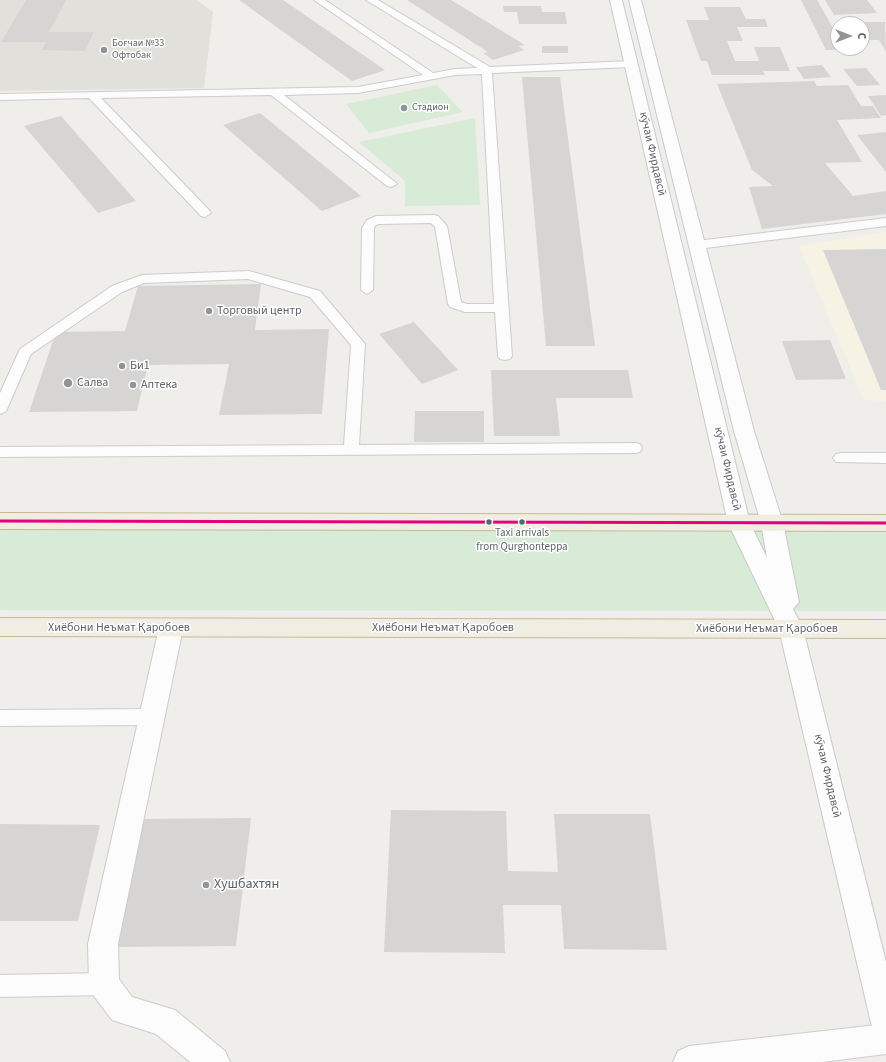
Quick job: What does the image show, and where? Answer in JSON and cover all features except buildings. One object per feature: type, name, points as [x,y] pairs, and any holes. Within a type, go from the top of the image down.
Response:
[{"type":"highway","points":[[0,521],[886,523]]},
{"type":"highway","name":"Хиёбони Неъмат Қаробоев","points":[[0,628],[886,629]]},
{"type":"street","name":"кӯчаи Фирдавсӣ","points":[[616,0],[740,523],[791,629]]},
{"type":"street","name":"кӯчаи Фирдавсӣ","points":[[635,0],[744,431],[772,523],[791,629],[880,971],[886,1023]]},
{"type":"street","points":[[631,64],[650,64]]},
{"type":"street","points":[[171,628],[103,944],[104,984],[123,1009],[164,1021],[214,1062]]},
{"type":"street","points":[[690,1062],[886,1039]]},
{"type":"lane","points":[[319,0],[432,76]]},
{"type":"lane","points":[[371,0],[487,70]]},
{"type":"lane","points":[[0,97],[358,90],[455,72],[631,64]]},
{"type":"lane","points":[[487,70],[505,356]]},
{"type":"lane","points":[[274,92],[391,184]]},
{"type":"lane","points":[[92,95],[206,213]]},
{"type":"lane","points":[[367,290],[368,228],[371,223],[376,220],[434,219],[441,226],[455,304],[465,308],[501,308]]},
{"type":"lane","points":[[697,245],[886,222]]},
{"type":"lane","points":[[0,409],[25,352],[117,289],[142,279],[249,274],[315,294],[358,344],[351,450]]},
{"type":"lane","points":[[0,452],[635,448]]},
{"type":"lane","points":[[841,458],[886,458]]},
{"type":"lane","points":[[0,718],[152,717]]},
{"type":"lane","points":[[0,986],[104,984]]},
{"type":"shaded area","name":"Боғчаи №33 Офтобак","points":[[0,0],[197,0],[213,12],[204,88],[0,91]]},
{"type":"shaded area","points":[[886,232],[886,401],[864,400],[799,246]]},
{"type":"green space","name":"Стадион","points":[[437,85],[463,112],[369,133],[346,104]]},
{"type":"green space","points":[[475,118],[480,205],[405,206],[405,181],[359,142]]},
{"type":"green space","points":[[0,527],[886,530],[886,611],[0,610]]},
{"type":"transit line","points":[[0,521],[886,523]]},
{"type":"place","name":"Боғчаи №33 Офтобак","points":[[104,50]]},
{"type":"place","name":"Стадион","points":[[404,108]]},
{"type":"place","name":"Торговый центр","points":[[209,311]]},
{"type":"place","name":"Би1","points":[[122,366]]},
{"type":"place","name":"Салва","points":[[68,383]]},
{"type":"place","name":"Аптека","points":[[133,385]]},
{"type":"place","name":"Taxi arrivals from Qurghonteppa","points":[[522,522]]},
{"type":"place","name":"Хушбахтян","points":[[206,885]]}]
